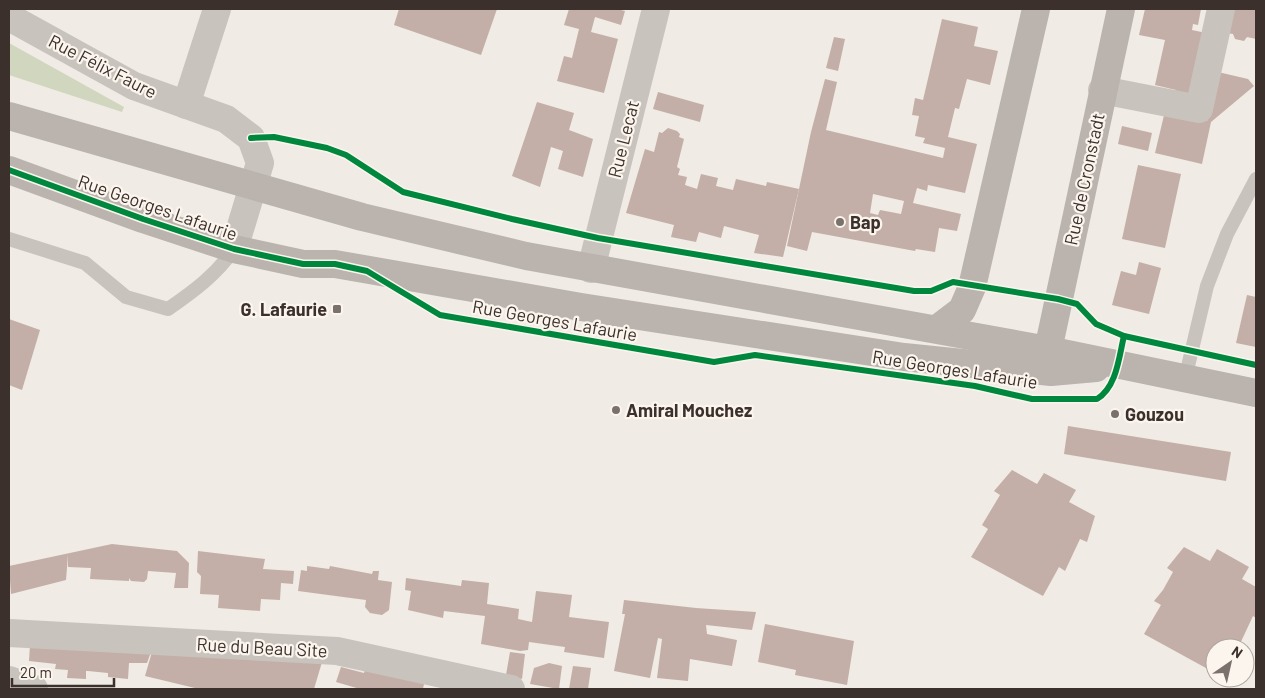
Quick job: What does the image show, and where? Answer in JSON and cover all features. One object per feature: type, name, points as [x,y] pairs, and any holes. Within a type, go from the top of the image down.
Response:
[{"type":"street","points":[[186,104],[217,9]]},
{"type":"street","name":"Rue Lecat","points":[[591,269],[656,9]]},
{"type":"street","points":[[937,329],[962,310],[972,287],[1036,9]]},
{"type":"street","name":"Rue de Cronstadt","points":[[1048,350],[1120,9]]},
{"type":"street","points":[[1102,90],[1199,109],[1222,9]]},
{"type":"street","name":"Rue Félix Faure","points":[[9,18],[134,86],[226,119],[251,138]]},
{"type":"street","name":"Rue Georges Lafaurie","points":[[9,116],[362,217],[591,269],[937,329],[1256,393]]},
{"type":"street","name":"Rue Georges Lafaurie","points":[[234,249],[260,163],[251,138]]},
{"type":"street","name":"Rue Georges Lafaurie","points":[[9,170],[143,219],[234,249],[303,264],[335,264],[581,307],[904,357],[977,366],[1051,372],[1083,371],[1117,364]]},
{"type":"street","points":[[977,366],[1048,350]]},
{"type":"street","name":"Rue du Beau Site","points":[[9,633],[338,651],[511,689]]},
{"type":"street","points":[[9,680],[34,689]]},
{"type":"lane","points":[[1185,379],[1207,286],[1227,234],[1256,179]]},
{"type":"lane","points":[[9,239],[85,264],[126,297],[168,309],[205,283],[223,265],[234,249]]},
{"type":"green space","points":[[9,43],[124,107],[122,112],[9,75]]},
{"type":"building","points":[[399,9],[497,9],[481,55],[394,25]]},
{"type":"building","points":[[569,9],[617,9],[625,11],[621,25],[595,17],[591,32],[618,39],[604,93],[557,81],[564,56],[572,58],[579,29],[564,25]]},
{"type":"building","points":[[1145,9],[1201,9],[1198,25],[1193,24],[1192,30],[1206,33],[1194,90],[1184,97],[1175,95],[1176,90],[1155,85],[1165,40],[1139,35]]},
{"type":"building","points":[[1232,9],[1256,9],[1256,39],[1247,37],[1244,41],[1235,39],[1233,34],[1227,33]]},
{"type":"building","points":[[942,19],[978,27],[974,46],[998,51],[990,85],[967,79],[959,109],[955,108],[948,137],[977,144],[965,193],[928,185],[927,191],[917,188],[913,203],[961,214],[957,231],[939,228],[935,252],[916,249],[915,251],[812,232],[807,251],[787,246],[811,132],[825,79],[837,82],[826,130],[943,158],[945,148],[923,143],[925,138],[915,136],[919,116],[912,115],[915,98],[923,100]],"holes":[[[873,194],[904,201],[901,214],[880,210],[878,215],[870,213]]]},
{"type":"building","points":[[834,37],[845,39],[838,71],[826,68]]},
{"type":"building","points":[[1218,72],[1248,79],[1254,86],[1211,122],[1202,164],[1155,153],[1165,111],[1207,121]]},
{"type":"building","points":[[658,92],[704,105],[700,122],[653,109]]},
{"type":"building","points":[[537,102],[574,113],[569,130],[593,139],[583,177],[558,169],[563,151],[551,147],[540,187],[512,176]]},
{"type":"building","points":[[1122,126],[1152,133],[1148,151],[1118,144]]},
{"type":"building","points":[[668,128],[677,131],[680,134],[679,137],[684,139],[677,167],[680,169],[678,175],[687,177],[685,185],[697,189],[701,174],[718,178],[716,186],[733,190],[736,179],[766,186],[767,182],[799,189],[783,257],[754,253],[759,235],[724,226],[721,238],[699,232],[696,242],[671,237],[674,225],[626,213],[645,149],[654,152],[659,132],[662,133]]},
{"type":"building","points":[[1138,165],[1181,174],[1165,248],[1122,239]]},
{"type":"building","points":[[1139,262],[1161,268],[1149,314],[1112,305],[1121,271],[1136,275]]},
{"type":"building","points":[[1247,295],[1256,297],[1256,347],[1236,343]]},
{"type":"building","points":[[9,319],[40,330],[22,390],[9,385]]},
{"type":"building","points":[[1068,426],[1231,452],[1226,481],[1064,454]]},
{"type":"building","points":[[1012,470],[1037,484],[1044,473],[1076,490],[1069,502],[1095,516],[1087,542],[1080,539],[1065,571],[1059,567],[1043,596],[971,557],[988,529],[982,525],[1000,495],[994,491]]},
{"type":"building","points":[[112,544],[177,551],[189,563],[188,588],[174,588],[176,573],[148,571],[147,579],[144,582],[131,581],[129,578],[129,581],[90,579],[91,568],[68,567],[68,555],[66,580],[11,594],[9,566]]},
{"type":"building","points":[[1184,547],[1210,561],[1217,549],[1249,567],[1242,579],[1256,587],[1256,618],[1253,616],[1243,638],[1205,638],[1205,668],[1144,634],[1161,605],[1154,601],[1173,572],[1167,568]]},
{"type":"building","points":[[198,551],[265,559],[263,569],[294,571],[293,584],[281,583],[280,600],[261,599],[260,611],[218,608],[219,595],[200,594],[201,576],[197,572]]},
{"type":"building","points":[[307,566],[329,569],[330,566],[372,574],[373,571],[379,571],[378,580],[392,582],[389,610],[382,615],[370,613],[365,607],[366,600],[298,591],[301,570],[307,571]]},
{"type":"building","points":[[406,578],[461,586],[462,580],[489,583],[487,604],[519,609],[518,619],[532,622],[536,591],[572,595],[569,617],[609,622],[604,658],[564,652],[565,647],[529,642],[528,650],[520,651],[481,644],[485,616],[444,611],[443,618],[408,610],[411,591],[405,590]]},
{"type":"building","points":[[624,600],[756,612],[752,630],[706,625],[707,634],[737,640],[732,666],[690,659],[688,681],[657,678],[662,639],[658,638],[650,678],[614,671],[625,614],[622,614]]},
{"type":"building","points":[[765,624],[854,641],[847,685],[795,675],[796,670],[758,662]]},
{"type":"building","points":[[30,645],[151,652],[147,663],[129,663],[128,679],[108,677],[108,673],[88,671],[86,671],[86,679],[67,678],[68,670],[55,669],[56,664],[29,661]]},
{"type":"building","points":[[152,652],[322,662],[314,689],[199,689],[145,676]]},
{"type":"building","points":[[510,652],[525,654],[522,679],[506,675]]},
{"type":"building","points":[[549,663],[562,666],[559,689],[530,684],[534,668]]},
{"type":"building","points":[[573,666],[591,668],[588,689],[569,689]]},
{"type":"building","points":[[341,667],[364,673],[366,667],[425,679],[423,689],[360,689],[336,682]]},
{"type":"cycle path","points":[[251,138],[274,137],[327,148],[346,155],[403,192],[512,219],[598,238],[914,291],[931,291],[953,282],[1058,299],[1077,304],[1096,324],[1124,336],[1256,365]]},
{"type":"cycle path","points":[[9,170],[143,219],[234,249],[303,264],[335,264],[367,271],[440,315],[714,362],[755,355],[975,386],[1032,399],[1097,399],[1104,394],[1113,379],[1119,362],[1124,336]]},
{"type":"place","name":"Bap","points":[[840,222]]},
{"type":"place","name":"G. Lafaurie","points":[[337,309]]},
{"type":"place","name":"Amiral Mouchez","points":[[616,410]]},
{"type":"place","name":"Gouzou","points":[[1115,414]]}]
